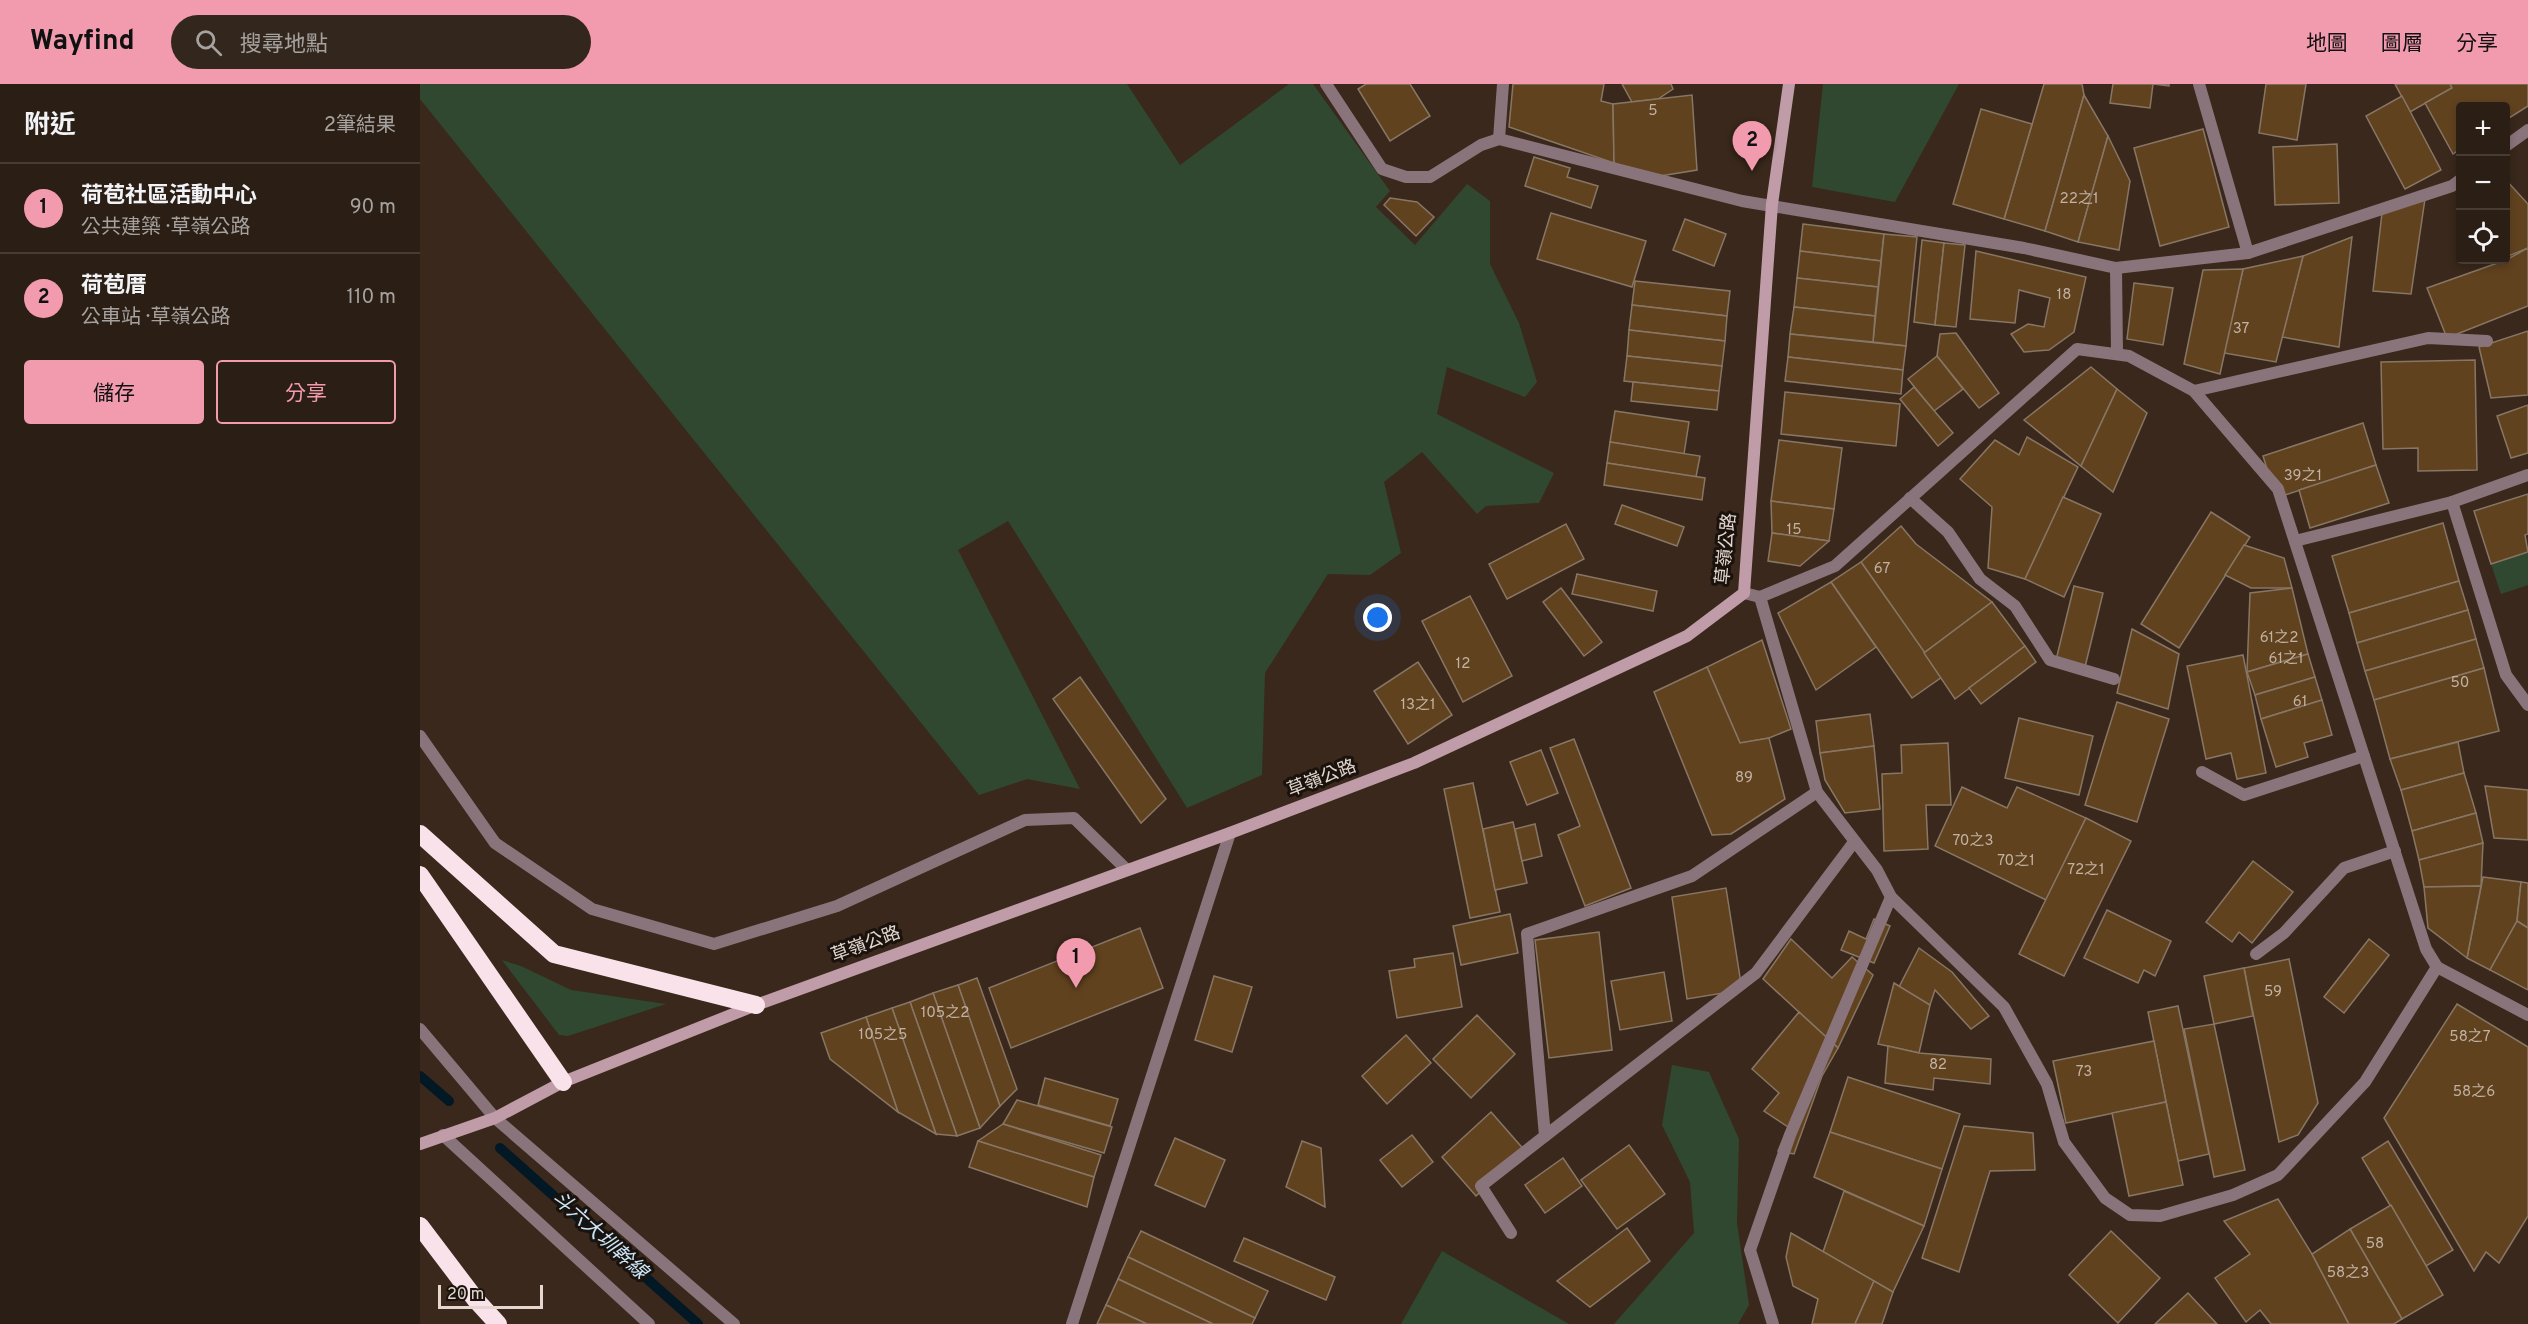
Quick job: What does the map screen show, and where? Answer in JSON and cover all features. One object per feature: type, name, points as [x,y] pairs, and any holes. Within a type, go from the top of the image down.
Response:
[{"type":"highway","points":[[420,834],[554,954],[756,1005]]},
{"type":"highway","points":[[420,875],[563,1082]]},
{"type":"highway","points":[[420,1226],[476,1300],[498,1324]]},
{"type":"main road","name":"草嶺公路","points":[[420,1144],[495,1118],[563,1082],[756,1005],[1230,833],[1414,763],[1687,636],[1743,592],[1772,204],[1789,84]]},
{"type":"street","points":[[1326,84],[1382,169],[1406,177],[1430,177],[1480,145],[1499,139],[1742,201],[1772,204],[2024,248],[2116,268],[2248,253],[2456,183]]},
{"type":"street","points":[[1499,139],[1503,84]]},
{"type":"street","points":[[2199,84],[2248,253]]},
{"type":"street","points":[[2510,143],[2528,130]]},
{"type":"street","points":[[2116,268],[2117,354]]},
{"type":"street","points":[[2194,391],[2428,338],[2487,341]]},
{"type":"street","points":[[1743,592],[1760,597],[1835,566],[2077,349],[2129,356],[2194,391],[2278,489],[2426,949],[2437,967],[2528,1015]]},
{"type":"street","points":[[2295,541],[2452,502],[2528,475]]},
{"type":"street","points":[[1910,498],[1948,532],[1980,579],[2015,606],[2050,660],[2114,679]]},
{"type":"street","points":[[2452,502],[2506,675],[2528,705]]},
{"type":"street","points":[[1760,597],[1817,792],[1877,870],[1891,897],[2004,1006],[2047,1084],[2064,1142],[2105,1198],[2130,1215],[2160,1216],[2233,1195],[2278,1175],[2366,1082],[2437,967]]},
{"type":"street","points":[[420,736],[495,843],[592,909],[714,944],[837,906],[1025,820],[1074,818],[1127,870]]},
{"type":"street","points":[[2202,772],[2244,795],[2364,756]]},
{"type":"street","points":[[1545,1136],[1527,934],[1692,876],[1817,792]]},
{"type":"street","points":[[1072,1324],[1230,833]]},
{"type":"street","points":[[1511,1233],[1481,1186],[1756,974],[1854,842]]},
{"type":"street","points":[[2256,954],[2284,933],[2344,868],[2395,851]]},
{"type":"street","points":[[1773,1324],[1750,1250],[1790,1135],[1891,897]]},
{"type":"street","points":[[420,1029],[495,1118],[734,1324]]},
{"type":"street","points":[[443,1135],[649,1324]]},
{"type":"green space","points":[[420,84],[1127,84],[1180,165],[1289,84],[1313,84],[1390,191],[1376,207],[1415,245],[1467,184],[1490,201],[1490,264],[1519,323],[1537,382],[1525,397],[1447,367],[1437,414],[1554,473],[1539,503],[1486,506],[1477,514],[1422,452],[1384,482],[1401,553],[1370,575],[1328,574],[1265,673],[1262,775],[1187,808],[1008,521],[958,550],[1080,789],[1027,779],[979,795],[420,99]]},
{"type":"green space","points":[[1823,84],[1959,84],[1895,202],[1812,187]]},
{"type":"green space","points":[[2528,552],[2528,585],[2501,594],[2491,564]]},
{"type":"green space","points":[[502,960],[521,966],[571,990],[666,1004],[568,1036],[559,1035]]},
{"type":"green space","points":[[1672,1065],[1709,1072],[1739,1139],[1737,1223],[1749,1305],[1738,1324],[1614,1324],[1694,1233],[1690,1182],[1662,1125]]},
{"type":"green space","points":[[1442,1251],[1569,1324],[1401,1324]]},
{"type":"building","points":[[1366,84],[1410,84],[1430,116],[1390,141],[1358,89]]},
{"type":"building","points":[[1513,84],[1604,84],[1601,101],[1613,104],[1614,163],[1509,127]]},
{"type":"building","points":[[1622,84],[1671,84],[1673,89],[1658,99],[1632,102]]},
{"type":"building","points":[[2044,84],[2082,84],[2084,95],[2045,231],[2004,219]]},
{"type":"building","points":[[2113,84],[2153,84],[2150,108],[2110,103]]},
{"type":"building","points":[[2266,84],[2306,84],[2297,140],[2259,133]]},
{"type":"building","points":[[2395,84],[2450,84],[2452,88],[2410,112]]},
{"type":"building","points":[[2450,84],[2528,84],[2528,106],[2510,117],[2510,102],[2456,102],[2456,152],[2453,154],[2425,103],[2452,88]]},
{"type":"building","points":[[1692,95],[1697,170],[1654,177],[1614,163],[1613,104]]},
{"type":"building","points":[[2084,95],[2108,136],[2078,242],[2045,231]]},
{"type":"building","points":[[2402,96],[2441,170],[2405,189],[2366,116]]},
{"type":"building","points":[[1981,109],[2032,124],[2004,219],[1953,204]]},
{"type":"building","points":[[2203,129],[2229,227],[2160,246],[2134,148]]},
{"type":"building","points":[[2108,136],[2130,181],[2119,250],[2078,242]]},
{"type":"building","points":[[2337,144],[2339,203],[2275,205],[2273,147]]},
{"type":"building","points":[[1534,157],[1570,168],[1567,177],[1598,186],[1591,208],[1525,186]]},
{"type":"building","points":[[2510,184],[2528,204],[2528,248],[2510,255]]},
{"type":"building","points":[[1390,198],[1417,202],[1434,217],[1416,236],[1384,205]]},
{"type":"building","points":[[2425,199],[2411,294],[2373,291],[2382,213]]},
{"type":"building","points":[[1551,213],[1646,241],[1632,287],[1537,259]]},
{"type":"building","points":[[1685,219],[1726,234],[1714,266],[1673,250]]},
{"type":"building","points":[[1803,224],[1884,234],[1881,261],[1800,251]]},
{"type":"building","points":[[1884,234],[1917,237],[1906,346],[1873,342]]},
{"type":"building","points":[[2352,237],[2339,347],[2282,337],[2303,256]]},
{"type":"building","points":[[1922,240],[1944,243],[1935,325],[1914,322]]},
{"type":"building","points":[[1944,243],[1965,245],[1956,327],[1935,325]]},
{"type":"building","points":[[2528,248],[2528,306],[2447,338],[2427,288],[2495,264],[2510,264],[2510,258]]},
{"type":"building","points":[[1800,251],[1881,261],[1878,287],[1797,278]]},
{"type":"building","points":[[1976,251],[2086,277],[2074,332],[2049,350],[2024,352],[2011,334],[2028,324],[2044,327],[2050,298],[2019,290],[2015,323],[1970,319]]},
{"type":"building","points":[[2303,256],[2276,362],[2224,353],[2243,269]]},
{"type":"building","points":[[2243,269],[2220,374],[2184,364],[2203,270]]},
{"type":"building","points":[[1797,278],[1878,287],[1875,316],[1794,307]]},
{"type":"building","points":[[1635,281],[1730,291],[1727,316],[1632,305]]},
{"type":"building","points":[[2134,283],[2173,288],[2163,345],[2127,339]]},
{"type":"building","points":[[1632,305],[1727,316],[1725,341],[1629,330]]},
{"type":"building","points":[[1794,307],[1875,316],[1873,342],[1790,334]]},
{"type":"building","points":[[1629,330],[1725,341],[1722,366],[1627,356]]},
{"type":"building","points":[[2528,331],[2528,395],[2491,398],[2479,347]]},
{"type":"building","points":[[1956,333],[1999,393],[1979,408],[1937,356],[1940,334]]},
{"type":"building","points":[[1790,334],[1906,346],[1903,370],[1788,357]]},
{"type":"building","points":[[1627,356],[1722,366],[1719,391],[1624,381]]},
{"type":"building","points":[[1937,356],[1963,389],[1934,411],[1908,379]]},
{"type":"building","points":[[1788,357],[1903,370],[1901,394],[1785,381]]},
{"type":"building","points":[[2475,360],[2477,470],[2418,471],[2418,448],[2383,449],[2381,362]]},
{"type":"building","points":[[2091,367],[2117,389],[2081,466],[2024,420]]},
{"type":"building","points":[[1633,382],[1719,391],[1717,410],[1631,401]]},
{"type":"building","points":[[1914,387],[1953,433],[1938,446],[1900,399]]},
{"type":"building","points":[[2117,389],[2147,413],[2113,492],[2081,466]]},
{"type":"building","points":[[1785,392],[1900,404],[1896,446],[1781,434]]},
{"type":"building","points":[[2528,405],[2528,453],[2511,458],[2497,416]]},
{"type":"building","points":[[1615,411],[1689,422],[1684,454],[1610,442]]},
{"type":"building","points":[[2363,423],[2376,465],[2276,498],[2263,456]]},
{"type":"building","points":[[2027,437],[2078,467],[2025,579],[1988,568],[1992,507],[1960,479],[1995,440],[2019,455]]},
{"type":"building","points":[[1779,440],[1842,448],[1834,509],[1771,501]]},
{"type":"building","points":[[1610,442],[1700,456],[1696,477],[1607,463]]},
{"type":"building","points":[[1607,463],[1705,478],[1702,500],[1604,485]]},
{"type":"building","points":[[2376,465],[2389,503],[2310,528],[2299,490]]},
{"type":"building","points":[[2528,494],[2528,534],[2525,535],[2528,552],[2491,564],[2474,511]]},
{"type":"building","points":[[2063,497],[2101,514],[2064,597],[2025,579]]},
{"type":"building","points":[[1771,501],[1834,509],[1829,541],[1772,533]]},
{"type":"building","points":[[1622,505],[1684,527],[1677,546],[1615,524]]},
{"type":"building","points":[[2211,512],[2250,537],[2179,648],[2141,624]]},
{"type":"building","points":[[2443,523],[2459,581],[2349,613],[2332,556]]},
{"type":"building","points":[[1566,524],[1584,559],[1507,599],[1489,564]]},
{"type":"building","points":[[1901,526],[1916,544],[1992,602],[1924,653],[1861,562]]},
{"type":"building","points":[[1772,533],[1829,541],[1800,566],[1768,561]]},
{"type":"building","points":[[2244,545],[2284,558],[2292,588],[2251,588],[2225,575]]},
{"type":"building","points":[[1861,562],[1942,677],[1912,698],[1831,582]]},
{"type":"building","points":[[1577,574],[1657,591],[1653,611],[1572,594]]},
{"type":"building","points":[[2459,581],[2468,610],[2357,643],[2349,613]]},
{"type":"building","points":[[1831,582],[1876,647],[1816,690],[1778,613]]},
{"type":"building","points":[[2074,586],[2103,593],[2085,667],[2056,660]]},
{"type":"building","points":[[1561,588],[1602,642],[1584,656],[1543,602]]},
{"type":"building","points":[[2292,588],[2308,654],[2247,672],[2250,593]]},
{"type":"building","points":[[1470,596],[1512,676],[1463,702],[1422,621]]},
{"type":"building","points":[[1992,602],[2025,646],[1955,699],[1924,653]]},
{"type":"building","points":[[2468,610],[2476,639],[2365,671],[2357,643]]},
{"type":"building","points":[[2132,629],[2179,654],[2168,709],[2117,693]]},
{"type":"building","points":[[2476,639],[2484,668],[2374,700],[2365,671]]},
{"type":"building","points":[[1762,640],[1791,729],[1769,738],[1740,743],[1707,667]]},
{"type":"building","points":[[2025,646],[2036,662],[1981,704],[1969,688]]},
{"type":"building","points":[[2308,654],[2315,677],[2255,695],[2247,672]]},
{"type":"building","points":[[2243,655],[2266,773],[2237,779],[2231,753],[2206,759],[2187,666]]},
{"type":"building","points":[[1418,662],[1452,715],[1408,744],[1374,691]]},
{"type":"building","points":[[1707,667],[1740,743],[1769,738],[1785,799],[1731,834],[1712,835],[1654,692]]},
{"type":"building","points":[[2484,668],[2499,731],[2390,759],[2374,700]]},
{"type":"building","points":[[1080,677],[1166,799],[1141,823],[1053,699]]},
{"type":"building","points":[[2315,677],[2322,700],[2261,719],[2255,695]]},
{"type":"building","points":[[2322,700],[2332,735],[2304,743],[2308,757],[2276,767],[2261,719]]},
{"type":"building","points":[[2117,702],[2169,719],[2137,822],[2085,805]]},
{"type":"building","points":[[1870,714],[1874,746],[1820,753],[1816,721]]},
{"type":"building","points":[[2019,718],[2093,736],[2079,795],[2005,778]]},
{"type":"building","points":[[1574,739],[1631,888],[1585,906],[1558,835],[1580,826],[1550,748]]},
{"type":"building","points":[[2458,742],[2464,773],[2401,790],[2390,759]]},
{"type":"building","points":[[1948,743],[1951,805],[1926,805],[1928,849],[1884,851],[1882,774],[1902,773],[1901,745]]},
{"type":"building","points":[[1874,746],[1880,809],[1845,813],[1825,780],[1820,753]]},
{"type":"building","points":[[1541,750],[1558,793],[1527,805],[1510,762]]},
{"type":"building","points":[[2464,773],[2476,813],[2412,831],[2401,790]]},
{"type":"building","points":[[1473,783],[1500,912],[1470,918],[1444,789]]},
{"type":"building","points":[[2485,786],[2528,790],[2528,840],[2494,838]]},
{"type":"building","points":[[1962,787],[2007,808],[2017,787],[2086,818],[2046,900],[1935,846]]},
{"type":"building","points":[[2476,813],[2483,843],[2419,860],[2412,831]]},
{"type":"building","points":[[2086,818],[2131,841],[2064,976],[2019,954]]},
{"type":"building","points":[[1513,822],[1527,883],[1495,890],[1483,829]]},
{"type":"building","points":[[1535,824],[1542,856],[1522,861],[1515,829]]},
{"type":"building","points":[[2483,843],[2481,886],[2424,887],[2419,860]]},
{"type":"building","points":[[2253,861],[2293,892],[2252,943],[2239,932],[2232,942],[2206,922]]},
{"type":"building","points":[[2483,877],[2521,882],[2517,921],[2490,970],[2467,958]]},
{"type":"building","points":[[2521,882],[2528,883],[2528,928],[2517,921]]},
{"type":"building","points":[[2481,886],[2467,958],[2428,928],[2424,887]]},
{"type":"building","points":[[1726,888],[1742,990],[1687,999],[1672,897]]},
{"type":"building","points":[[2107,910],[2171,941],[2155,976],[2144,970],[2138,983],[2084,958]]},
{"type":"building","points":[[1510,914],[1518,953],[1461,965],[1453,926]]},
{"type":"building","points":[[1874,919],[1890,926],[1874,963],[1841,950],[1849,931],[1866,939]]},
{"type":"building","points":[[2517,921],[2528,928],[2528,990],[2490,970]]},
{"type":"building","points":[[1140,928],[1163,988],[1011,1048],[989,988]]},
{"type":"building","points":[[1599,932],[1612,1050],[1549,1058],[1535,940]]},
{"type":"building","points":[[1791,939],[1832,978],[1852,957],[1873,975],[1838,1048],[1763,979]]},
{"type":"building","points":[[2369,939],[2389,955],[2344,1013],[2324,997]]},
{"type":"building","points":[[1919,948],[1952,972],[1989,1016],[1971,1029],[1935,990],[1930,1005],[1899,987]]},
{"type":"building","points":[[1453,953],[1462,1007],[1397,1018],[1389,971],[1415,967],[1414,959]]},
{"type":"building","points":[[2289,959],[2318,1103],[2298,1135],[2279,1142],[2244,968]]},
{"type":"building","points":[[2244,968],[2253,1016],[2214,1024],[2204,976]]},
{"type":"building","points":[[1664,972],[1672,1021],[1620,1030],[1611,981]]},
{"type":"building","points":[[1214,976],[1252,987],[1232,1052],[1195,1040]]},
{"type":"building","points":[[977,978],[1017,1089],[1000,1106],[958,985]]},
{"type":"building","points":[[1894,983],[1930,1005],[1919,1053],[1878,1044]]},
{"type":"building","points":[[958,985],[1000,1106],[980,1128],[933,993]]},
{"type":"building","points":[[933,993],[980,1128],[957,1136],[910,1002]]},
{"type":"building","points":[[910,1002],[957,1136],[936,1134],[892,1008]]},
{"type":"building","points":[[2457,1004],[2528,1047],[2528,1216],[2499,1263],[2486,1252],[2474,1271],[2384,1118]]},
{"type":"building","points":[[2178,1006],[2209,1154],[2178,1161],[2148,1012]]},
{"type":"building","points":[[892,1008],[936,1134],[898,1112],[866,1017]]},
{"type":"building","points":[[1799,1012],[1838,1048],[1822,1076],[1794,1154],[1778,1151],[1788,1127],[1764,1111],[1779,1093],[1752,1069]]},
{"type":"building","points":[[1477,1015],[1515,1054],[1471,1098],[1433,1059]]},
{"type":"building","points":[[866,1017],[898,1112],[830,1059],[821,1033]]},
{"type":"building","points":[[2214,1024],[2245,1170],[2214,1177],[2184,1029]]},
{"type":"building","points":[[1406,1035],[1431,1063],[1387,1104],[1362,1076]]},
{"type":"building","points":[[2154,1041],[2166,1102],[2066,1123],[2053,1061]]},
{"type":"building","points":[[1888,1046],[1919,1053],[1991,1059],[1990,1084],[1934,1078],[1933,1090],[1885,1083]]},
{"type":"building","points":[[1848,1077],[1960,1114],[1942,1169],[1830,1132]]},
{"type":"building","points":[[1045,1078],[1118,1099],[1110,1126],[1038,1105]]},
{"type":"building","points":[[1017,1100],[1112,1127],[1104,1153],[1003,1124]]},
{"type":"building","points":[[2166,1102],[2183,1185],[2129,1196],[2112,1113]]},
{"type":"building","points":[[1491,1112],[1526,1152],[1476,1196],[1442,1157]]},
{"type":"building","points":[[1003,1124],[1101,1155],[1094,1177],[978,1141]]},
{"type":"building","points":[[1964,1126],[2033,1133],[2035,1170],[1990,1171],[1959,1272],[1922,1258]]},
{"type":"building","points":[[1830,1132],[1942,1169],[1924,1226],[1814,1177]]},
{"type":"building","points":[[1412,1135],[1433,1162],[1402,1187],[1380,1160]]},
{"type":"building","points":[[1175,1138],[1225,1160],[1205,1207],[1155,1185]]},
{"type":"building","points":[[978,1141],[1094,1177],[1087,1207],[969,1167]]},
{"type":"building","points":[[1302,1141],[1321,1148],[1325,1207],[1286,1187]]},
{"type":"building","points":[[2388,1141],[2453,1250],[2426,1266],[2362,1158]]},
{"type":"building","points":[[1629,1145],[1665,1194],[1617,1229],[1581,1180]]},
{"type":"building","points":[[1563,1158],[1582,1186],[1545,1213],[1525,1185]]},
{"type":"building","points":[[1844,1191],[1924,1226],[1893,1292],[1823,1252]]},
{"type":"building","points":[[2278,1199],[2312,1254],[2349,1324],[2271,1324],[2260,1310],[2246,1322],[2215,1278],[2250,1254],[2224,1221]]},
{"type":"building","points":[[2391,1205],[2443,1295],[2402,1319],[2350,1229]]},
{"type":"building","points":[[1627,1228],[1650,1261],[1590,1307],[1557,1281]]},
{"type":"building","points":[[2350,1229],[2402,1319],[2394,1324],[2349,1324],[2312,1254]]},
{"type":"building","points":[[1141,1231],[1268,1291],[1255,1318],[1128,1257]]},
{"type":"building","points":[[2111,1231],[2160,1278],[2118,1323],[2069,1275]]},
{"type":"building","points":[[1791,1233],[1874,1281],[1855,1324],[1812,1324],[1818,1299],[1793,1286],[1786,1257]]},
{"type":"building","points":[[1244,1238],[1335,1277],[1326,1300],[1234,1261]]},
{"type":"building","points":[[1128,1257],[1255,1318],[1252,1324],[1213,1324],[1118,1279]]},
{"type":"building","points":[[1118,1279],[1213,1324],[1147,1324],[1106,1305]]},
{"type":"building","points":[[1874,1281],[1893,1292],[1882,1324],[1855,1324]]},
{"type":"building","points":[[2188,1293],[2217,1324],[2155,1324]]},
{"type":"building","points":[[1106,1305],[1147,1324],[1097,1324]]},
{"type":"waterway","name":"斗六大圳幹線","points":[[420,1076],[449,1101]]},
{"type":"waterway","name":"斗六大圳幹線","points":[[500,1148],[698,1324]]},
{"type":"place","name":"荷苞厝","points":[[1752,171]]},
{"type":"place","name":"荷苞社區活動中心","points":[[1076,988]]}]
